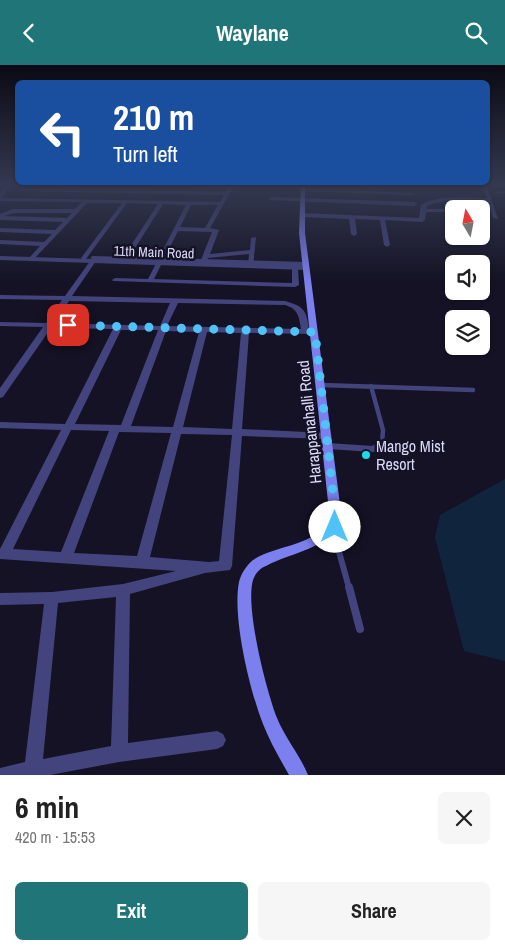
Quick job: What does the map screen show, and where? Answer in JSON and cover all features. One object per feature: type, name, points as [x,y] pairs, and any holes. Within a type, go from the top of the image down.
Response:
[{"type":"street","points":[[3,217],[68,220]]},
{"type":"street","points":[[33,258],[71,217]]},
{"type":"street","points":[[84,258],[114,217]]},
{"type":"street","points":[[125,259],[152,217]]},
{"type":"street","points":[[150,281],[183,217]]},
{"type":"street","points":[[206,229],[214,217]]},
{"type":"street","name":"Harappanahalli Road","points":[[302,217],[303,267],[310,332],[321,385],[336,520],[333,530]]},
{"type":"street","points":[[352,217],[354,234]]},
{"type":"street","points":[[354,217],[422,220],[422,217]]},
{"type":"street","points":[[382,219],[387,245]]},
{"type":"street","points":[[175,229],[217,231],[204,261]]},
{"type":"street","points":[[0,230],[57,232]]},
{"type":"street","points":[[250,264],[254,239]]},
{"type":"street","points":[[0,242],[46,244]]},
{"type":"street","points":[[204,261],[252,252]]},
{"type":"street","points":[[0,395],[94,260]]},
{"type":"street","points":[[114,279],[295,285],[303,267]]},
{"type":"street","points":[[242,302],[246,284]]},
{"type":"street","points":[[0,297],[242,302],[297,306],[310,332],[50,324],[2,326]]},
{"type":"street","points":[[66,557],[163,327],[176,301]]},
{"type":"street","points":[[120,326],[2,554],[209,568]]},
{"type":"street","points":[[142,562],[204,329]]},
{"type":"street","points":[[0,599],[52,598],[123,590],[209,568],[225,566],[245,330]]},
{"type":"street","points":[[0,425],[237,432],[328,441]]},
{"type":"street","points":[[299,775],[271,723],[257,683],[247,617],[246,581],[252,569],[260,562],[317,539],[333,530]]},
{"type":"street","points":[[119,753],[123,590]]},
{"type":"street","points":[[33,769],[52,598]]},
{"type":"street","points":[[4,775],[119,753],[217,740]]},
{"type":"lane","name":"11th Main Road","points":[[0,257],[159,262],[204,261],[303,267]]},
{"type":"lane","name":"11th Main Road","points":[[33,258],[125,259],[159,262]]},
{"type":"lane","name":"11th Main Road","points":[[250,264],[303,267]]},
{"type":"lane","points":[[321,385],[473,390]]},
{"type":"lane","points":[[328,441],[373,449],[384,443],[383,430],[371,386]]},
{"type":"lane","points":[[333,530],[360,629]]},
{"type":"water","points":[[505,479],[505,661],[464,651],[435,537],[440,515]]},
{"type":"place","name":"Mango Mist Resort","points":[[366,455]]},
{"type":"route","points":[[68,325],[315,332],[336,520],[335,527]]}]
